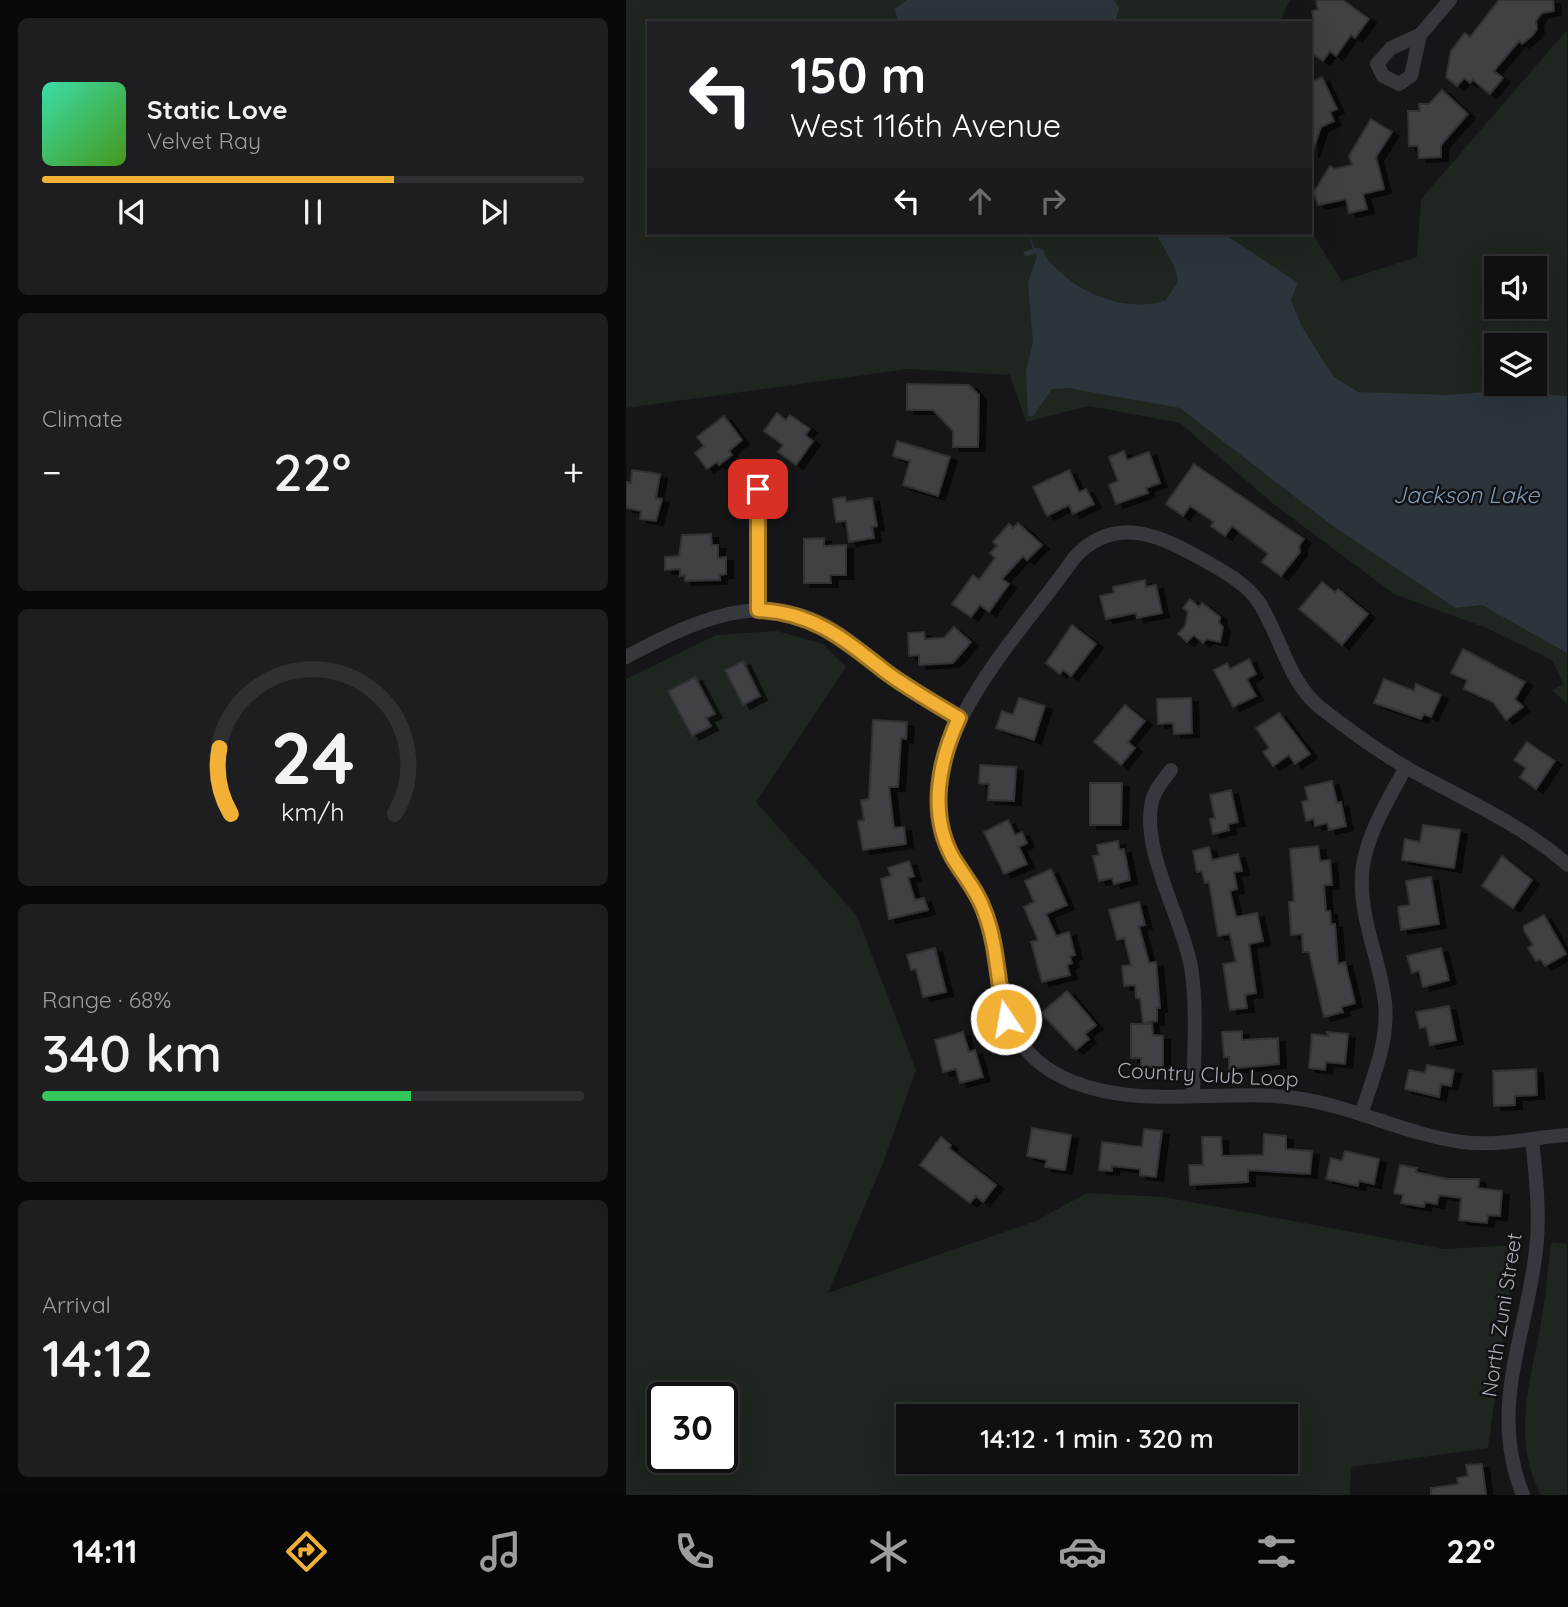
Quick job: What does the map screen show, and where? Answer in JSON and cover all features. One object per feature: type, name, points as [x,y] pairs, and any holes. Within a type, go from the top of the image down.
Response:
[{"type":"street","points":[[1420,35],[1450,0]]},
{"type":"street","points":[[758,489],[758,610]]},
{"type":"street","name":"Country Club Loop","points":[[1568,865],[1519,828],[1406,767],[1314,702],[1294,674],[1255,597],[1216,567],[1177,545],[1147,533],[1110,535],[1080,552],[959,718],[940,774],[940,822],[947,845],[975,891],[986,916],[1003,1008],[1012,1031],[1040,1063],[1075,1082],[1128,1095],[1294,1098],[1362,1112],[1415,1132],[1463,1142],[1497,1144],[1568,1135]]},
{"type":"street","points":[[626,657],[708,619],[758,610],[799,615],[831,629],[906,687],[959,718]]},
{"type":"street","points":[[1362,1112],[1381,1050],[1385,1020],[1383,988],[1364,906],[1363,864],[1370,838],[1406,767]]},
{"type":"street","points":[[1171,769],[1153,798],[1151,815],[1158,865],[1180,923],[1192,973],[1193,1097]]},
{"type":"street","name":"North Zuni Street","points":[[1523,1495],[1512,1466],[1507,1441],[1515,1355],[1537,1247],[1532,1139]]},
{"type":"shaded area","points":[[626,0],[1290,0],[1280,21],[647,21],[647,235],[1312,233],[1342,281],[1417,257],[1421,199],[1567,30],[1567,704],[1552,690],[1564,684],[1552,660],[1489,629],[1394,594],[1271,502],[1180,423],[1089,406],[1026,422],[1010,375],[908,369],[626,408]]},
{"type":"shaded area","points":[[777,631],[823,644],[846,667],[756,802],[857,916],[916,1070],[883,1163],[828,1293],[1036,1221],[1087,1193],[1164,1197],[1444,1249],[1516,1245],[1488,1448],[1351,1467],[1350,1495],[626,1495],[626,679],[716,635]]},
{"type":"shaded area","points":[[1551,1242],[1567,1244],[1567,1495],[1541,1495],[1532,1473],[1525,1429],[1529,1384],[1542,1317]]},
{"type":"water","points":[[907,0],[1114,0],[1119,8],[1116,21],[898,21],[895,9]]},
{"type":"water","name":"Jackson Lake","points":[[1028,235],[1035,248],[1043,249],[1051,264],[1082,288],[1109,300],[1152,304],[1166,300],[1178,282],[1172,263],[1157,235],[1226,235],[1298,283],[1291,300],[1301,325],[1333,376],[1358,392],[1449,395],[1484,392],[1484,396],[1567,396],[1567,653],[1482,605],[1455,608],[1329,523],[1180,408],[1068,388],[1052,389],[1033,416],[1028,416],[1026,371],[1033,342],[1028,283],[1037,256],[1035,253],[1025,257],[1023,252],[1033,249]]},
{"type":"building","points":[[1316,0],[1343,0],[1369,19],[1355,38],[1351,35],[1336,56],[1330,51],[1323,61],[1312,53],[1312,11],[1318,10]]},
{"type":"building","points":[[1499,0],[1553,0],[1554,11],[1542,13],[1536,21],[1537,29],[1533,35],[1522,44],[1519,41],[1494,71],[1503,78],[1490,94],[1473,80],[1470,83],[1464,78],[1457,86],[1446,77],[1451,51],[1465,33],[1470,37]]},
{"type":"building","points":[[1322,77],[1337,109],[1330,112],[1334,121],[1321,127],[1312,154],[1312,82]]},
{"type":"building","points":[[1442,90],[1468,114],[1441,145],[1441,157],[1419,158],[1418,146],[1409,146],[1408,111],[1420,111],[1419,104],[1429,104]]},
{"type":"building","points":[[1371,119],[1392,132],[1376,157],[1384,189],[1363,194],[1367,209],[1349,213],[1346,199],[1318,205],[1314,192],[1330,166],[1335,169],[1352,165],[1349,156]]},
{"type":"building","points":[[907,384],[969,385],[979,395],[978,447],[953,447],[953,431],[933,410],[907,410]]},
{"type":"building","points":[[777,413],[786,420],[790,415],[810,429],[805,435],[813,441],[796,465],[778,452],[783,445],[764,431]]},
{"type":"building","points":[[724,416],[742,440],[729,451],[732,455],[719,465],[717,462],[707,469],[695,453],[704,446],[697,437]]},
{"type":"building","points":[[897,441],[950,457],[938,496],[903,485],[910,461],[893,456]]},
{"type":"building","points":[[1124,451],[1127,460],[1149,452],[1160,483],[1146,488],[1148,493],[1116,504],[1109,485],[1118,481],[1109,457]]},
{"type":"building","points":[[1194,464],[1304,539],[1299,546],[1300,552],[1281,576],[1262,562],[1268,554],[1232,526],[1225,536],[1211,526],[1214,522],[1190,506],[1183,516],[1166,504]]},
{"type":"building","points":[[632,470],[660,474],[656,498],[662,499],[656,521],[640,519],[641,511],[626,508],[626,482],[631,483]]},
{"type":"building","points":[[1069,470],[1079,492],[1086,489],[1094,504],[1073,514],[1069,505],[1047,516],[1033,487]]},
{"type":"building","points":[[845,497],[846,502],[872,498],[877,526],[872,527],[874,538],[849,542],[846,521],[836,522],[833,499]]},
{"type":"building","points":[[1018,523],[1042,545],[1027,560],[1023,556],[1002,579],[1009,584],[989,612],[980,605],[971,617],[952,604],[973,575],[979,580],[995,558],[990,553],[997,546],[993,542],[1009,524],[1013,528]]},
{"type":"building","points":[[711,534],[712,545],[718,545],[718,558],[726,557],[726,574],[720,575],[720,580],[685,581],[685,575],[680,576],[680,569],[665,570],[665,557],[679,556],[682,535]]},
{"type":"building","points":[[824,538],[824,546],[846,545],[846,575],[830,575],[831,583],[804,583],[804,539]]},
{"type":"building","points":[[1145,580],[1146,587],[1156,585],[1162,613],[1137,618],[1136,613],[1106,619],[1100,596],[1114,593],[1113,587]]},
{"type":"building","points":[[1322,582],[1335,592],[1338,589],[1368,614],[1342,645],[1299,609]]},
{"type":"building","points":[[1190,599],[1199,607],[1202,603],[1220,617],[1219,623],[1223,627],[1220,642],[1207,639],[1203,643],[1194,635],[1187,642],[1178,634],[1185,626],[1188,612],[1183,608]]},
{"type":"building","points":[[1072,625],[1096,644],[1071,676],[1063,670],[1060,674],[1046,663]]},
{"type":"building","points":[[954,627],[971,642],[953,663],[919,665],[919,655],[909,656],[908,633],[924,632],[925,639],[944,638]]},
{"type":"building","points":[[1463,649],[1525,682],[1515,699],[1523,707],[1506,720],[1493,702],[1464,689],[1467,680],[1451,673]]},
{"type":"building","points":[[1249,659],[1256,674],[1247,679],[1256,696],[1233,707],[1214,670],[1227,663],[1230,669]]},
{"type":"building","points":[[743,661],[760,696],[743,705],[725,670]]},
{"type":"building","points":[[695,677],[715,714],[706,718],[711,726],[692,736],[668,691]]},
{"type":"building","points":[[1384,679],[1414,691],[1416,684],[1441,695],[1431,717],[1424,714],[1421,719],[1374,703]]},
{"type":"building","points":[[1019,698],[1045,706],[1034,740],[996,728],[1002,711],[1013,715]]},
{"type":"building","points":[[1191,698],[1192,733],[1174,734],[1173,723],[1158,724],[1157,699]]},
{"type":"building","points":[[1125,705],[1145,721],[1128,742],[1135,748],[1121,765],[1094,742]]},
{"type":"building","points":[[1279,713],[1310,754],[1295,764],[1289,755],[1273,766],[1263,752],[1269,748],[1256,728]]},
{"type":"building","points":[[873,720],[907,722],[906,739],[901,738],[898,787],[889,787],[894,828],[904,827],[906,844],[863,850],[858,821],[864,820],[861,800],[869,799]]},
{"type":"building","points":[[1527,742],[1555,761],[1536,789],[1520,777],[1526,768],[1514,760]]},
{"type":"building","points":[[980,765],[1016,767],[1014,801],[988,800],[989,784],[979,783]]},
{"type":"building","points":[[1332,781],[1337,803],[1341,802],[1346,826],[1329,830],[1327,823],[1315,826],[1314,819],[1306,821],[1302,802],[1308,800],[1305,787]]},
{"type":"building","points":[[1090,783],[1122,783],[1121,825],[1090,825]]},
{"type":"building","points":[[1231,790],[1238,822],[1228,824],[1229,830],[1213,834],[1210,819],[1215,818],[1210,795]]},
{"type":"building","points":[[1008,820],[1015,835],[1022,832],[1027,843],[1019,847],[1027,864],[1004,874],[984,832]]},
{"type":"building","points":[[1423,825],[1460,830],[1454,868],[1402,860],[1405,839],[1420,842]]},
{"type":"building","points":[[1118,841],[1119,850],[1124,849],[1130,880],[1114,884],[1112,878],[1099,881],[1093,856],[1099,855],[1097,845]]},
{"type":"building","points":[[1318,846],[1320,861],[1330,860],[1332,885],[1324,885],[1326,911],[1330,911],[1331,924],[1335,924],[1338,964],[1345,962],[1355,1003],[1341,1007],[1343,1012],[1324,1017],[1309,952],[1303,952],[1302,934],[1291,935],[1289,902],[1294,901],[1290,849]]},
{"type":"building","points":[[1209,847],[1212,860],[1238,854],[1242,871],[1234,872],[1237,889],[1230,891],[1236,917],[1257,913],[1263,941],[1249,944],[1256,993],[1245,995],[1247,1008],[1230,1010],[1223,964],[1236,962],[1230,934],[1218,936],[1209,882],[1205,883],[1202,871],[1197,872],[1193,851]]},
{"type":"building","points":[[1502,856],[1532,880],[1513,908],[1482,886]]},
{"type":"building","points":[[909,861],[914,876],[908,878],[915,900],[924,898],[928,910],[889,919],[881,879],[891,876],[888,868]]},
{"type":"building","points":[[1051,869],[1067,905],[1046,914],[1056,936],[1069,932],[1075,955],[1070,956],[1072,963],[1067,965],[1070,975],[1042,982],[1031,942],[1038,940],[1024,907],[1034,902],[1025,881]]},
{"type":"building","points":[[1431,877],[1439,924],[1401,930],[1398,907],[1410,905],[1406,881]]},
{"type":"building","points":[[1139,902],[1145,925],[1139,926],[1149,963],[1156,962],[1160,1008],[1157,1008],[1157,1021],[1143,1023],[1140,998],[1136,998],[1135,985],[1124,986],[1122,966],[1131,965],[1124,938],[1117,940],[1109,910]]},
{"type":"building","points":[[1544,915],[1566,954],[1545,966],[1540,959],[1536,961],[1528,948],[1533,945],[1524,930],[1524,926]]},
{"type":"building","points":[[935,948],[946,992],[923,997],[916,969],[911,970],[907,955]]},
{"type":"building","points":[[1441,948],[1449,980],[1423,987],[1419,971],[1412,973],[1407,956]]},
{"type":"building","points":[[1067,991],[1096,1025],[1085,1034],[1089,1039],[1076,1050],[1041,1013]]},
{"type":"building","points":[[1449,1006],[1456,1040],[1430,1045],[1426,1027],[1420,1028],[1416,1012]]},
{"type":"building","points":[[1131,1024],[1152,1024],[1153,1035],[1163,1036],[1163,1067],[1141,1067],[1141,1058],[1131,1058]]},
{"type":"building","points":[[1242,1031],[1242,1040],[1278,1038],[1279,1064],[1229,1069],[1229,1057],[1224,1057],[1222,1032]]},
{"type":"building","points":[[963,1032],[969,1052],[975,1050],[983,1077],[960,1083],[956,1069],[943,1072],[935,1040]]},
{"type":"building","points":[[1327,1032],[1348,1034],[1345,1064],[1326,1062],[1325,1070],[1309,1068],[1312,1034],[1328,1036]]},
{"type":"building","points":[[1427,1065],[1454,1070],[1451,1086],[1441,1084],[1439,1097],[1405,1089],[1409,1070],[1425,1073]]},
{"type":"building","points":[[1536,1069],[1537,1095],[1515,1096],[1515,1105],[1494,1106],[1493,1071]]},
{"type":"building","points":[[1032,1128],[1071,1135],[1065,1170],[1045,1167],[1047,1160],[1027,1156]]},
{"type":"building","points":[[1144,1129],[1162,1131],[1156,1177],[1140,1175],[1140,1169],[1112,1166],[1112,1171],[1099,1170],[1102,1142],[1142,1147]]},
{"type":"building","points":[[1264,1134],[1286,1136],[1286,1149],[1312,1151],[1310,1174],[1248,1170],[1248,1182],[1190,1185],[1189,1165],[1203,1165],[1202,1137],[1221,1137],[1222,1156],[1263,1155]]},
{"type":"building","points":[[941,1137],[951,1145],[949,1148],[996,1185],[983,1202],[976,1196],[970,1203],[920,1165]]},
{"type":"building","points":[[1345,1151],[1379,1159],[1374,1184],[1359,1181],[1358,1186],[1326,1179],[1331,1158],[1342,1161]]},
{"type":"building","points":[[1400,1165],[1417,1168],[1416,1172],[1448,1179],[1479,1179],[1478,1188],[1502,1191],[1500,1216],[1488,1215],[1487,1223],[1459,1220],[1461,1198],[1439,1195],[1437,1204],[1425,1202],[1424,1207],[1401,1203],[1403,1195],[1394,1193]]},
{"type":"building","points":[[1482,1464],[1486,1495],[1431,1495],[1431,1488],[1458,1484],[1457,1478],[1468,1476],[1466,1465]]},
{"type":"route","points":[[758,489],[758,610],[781,610],[816,621],[831,629],[906,687],[959,718],[942,762],[939,786],[940,822],[947,845],[982,904],[994,947],[1006,1019]]}]
